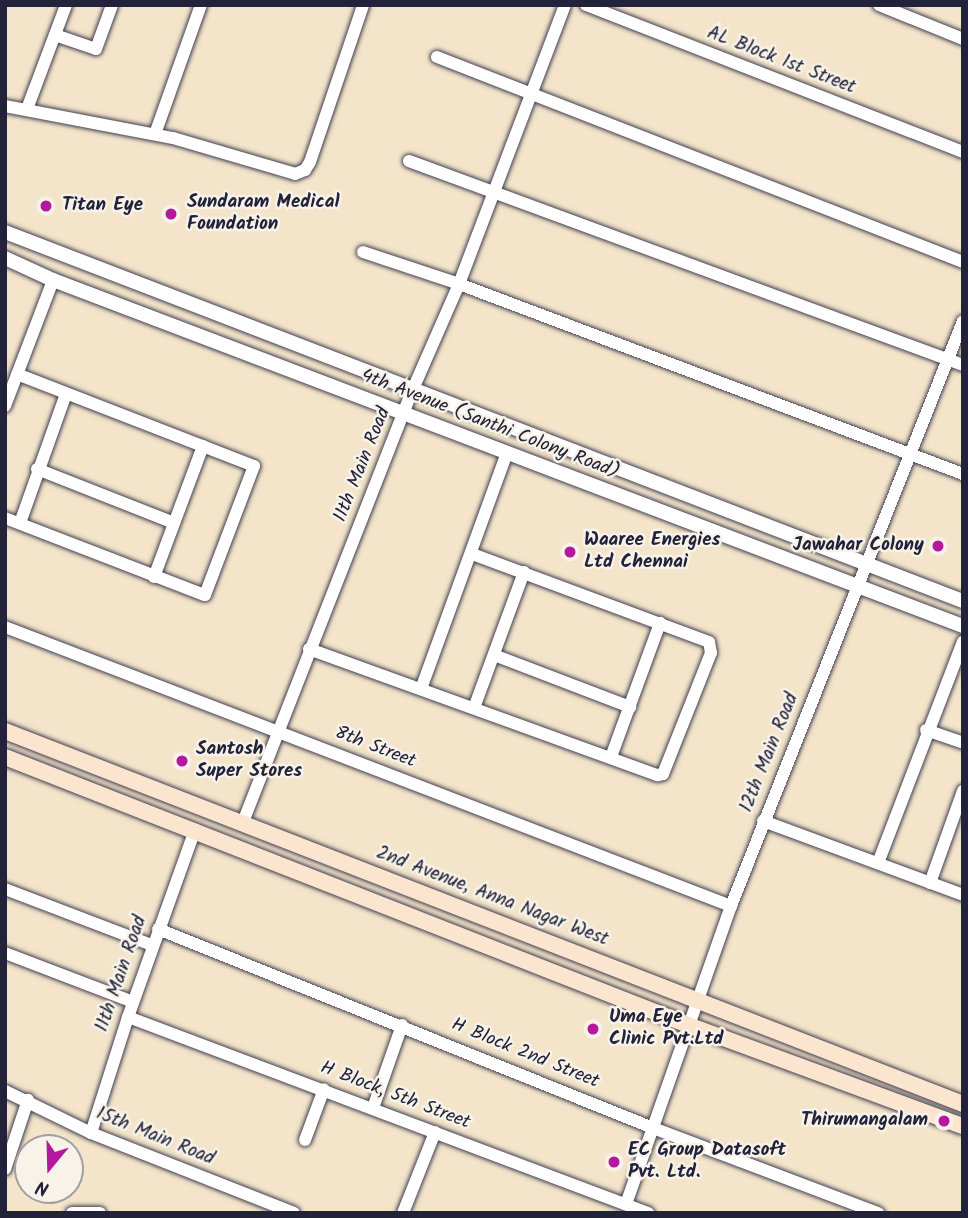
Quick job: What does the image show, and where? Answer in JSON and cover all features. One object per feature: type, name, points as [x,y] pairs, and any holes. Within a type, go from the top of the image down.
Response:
[{"type":"main road","name":"2nd Avenue, Anna Nagar West","points":[[5,731],[963,1104]]},
{"type":"main road","points":[[5,757],[688,1024],[963,1126]]},
{"type":"street","points":[[27,109],[66,5]]},
{"type":"street","points":[[55,35],[96,49],[112,5]]},
{"type":"street","points":[[155,134],[201,5]]},
{"type":"street","points":[[6,108],[27,109],[155,134],[295,174],[305,170],[310,162],[363,5]]},
{"type":"street","name":"11th Main Road","points":[[243,822],[309,649],[406,413],[413,389],[459,284],[565,5]]},
{"type":"street","name":"AL Block 1st Street","points":[[586,5],[963,152]]},
{"type":"street","points":[[879,5],[963,39]]},
{"type":"street","points":[[437,57],[963,262]]},
{"type":"street","points":[[409,161],[963,365]]},
{"type":"street","name":"4th Avenue (Santhi Colony Road)","points":[[5,232],[963,601]]},
{"type":"street","points":[[363,252],[459,284],[963,474]]},
{"type":"street","name":"4th Avenue (Santhi Colony Road)","points":[[5,258],[53,280],[963,626]]},
{"type":"street","points":[[5,406],[53,280]]},
{"type":"street","name":"12th Main Road","points":[[626,1204],[688,1024],[763,821],[963,321]]},
{"type":"street","points":[[5,518],[205,595],[254,466],[17,374]]},
{"type":"street","points":[[20,523],[37,469],[66,394]]},
{"type":"street","points":[[154,577],[203,446]]},
{"type":"street","points":[[421,689],[507,453]]},
{"type":"street","points":[[37,469],[174,523]]},
{"type":"street","points":[[309,649],[658,775],[663,774],[711,653],[711,646],[704,638],[472,554]]},
{"type":"street","points":[[474,708],[524,572]]},
{"type":"street","points":[[611,757],[660,623]]},
{"type":"street","name":"8th Street","points":[[5,627],[731,906]]},
{"type":"street","points":[[878,863],[926,730],[963,642]]},
{"type":"street","points":[[494,655],[630,707]]},
{"type":"street","points":[[926,730],[963,743]]},
{"type":"street","points":[[930,883],[963,790]]},
{"type":"street","points":[[763,821],[963,895]]},
{"type":"street","points":[[949,829],[963,834]]},
{"type":"street","name":"11th Main Road","points":[[91,1133],[152,945],[195,830]]},
{"type":"street","points":[[5,889],[152,945]]},
{"type":"street","name":"H Block 2nd Street","points":[[158,929],[653,1128],[878,1213]]},
{"type":"street","points":[[5,953],[133,1002]]},
{"type":"street","name":"H Block, 5th Street","points":[[128,1017],[648,1213]]},
{"type":"street","points":[[373,1108],[402,1025]]},
{"type":"street","points":[[305,1140],[324,1089]]},
{"type":"street","name":"15th Main Road","points":[[5,1091],[91,1133],[264,1208],[294,1213]]},
{"type":"street","points":[[5,1169],[28,1100]]},
{"type":"street","points":[[403,1213],[435,1132]]},
{"type":"street","points":[[72,1213],[100,1213]]},
{"type":"place","name":"Titan Eye","points":[[46,206]]},
{"type":"place","name":"Sundaram Medical Foundation","points":[[171,214]]},
{"type":"place","name":"Jawahar Colony","points":[[938,546]]},
{"type":"place","name":"Waaree Energies Ltd Chennai","points":[[570,552]]},
{"type":"place","name":"Santosh Super Stores","points":[[182,761]]},
{"type":"place","name":"Uma Eye Clinic Pvt.Ltd","points":[[593,1029]]},
{"type":"place","name":"Thirumangalam","points":[[944,1121]]},
{"type":"place","name":"EC Group Datasoft Pvt. Ltd.","points":[[614,1162]]}]
